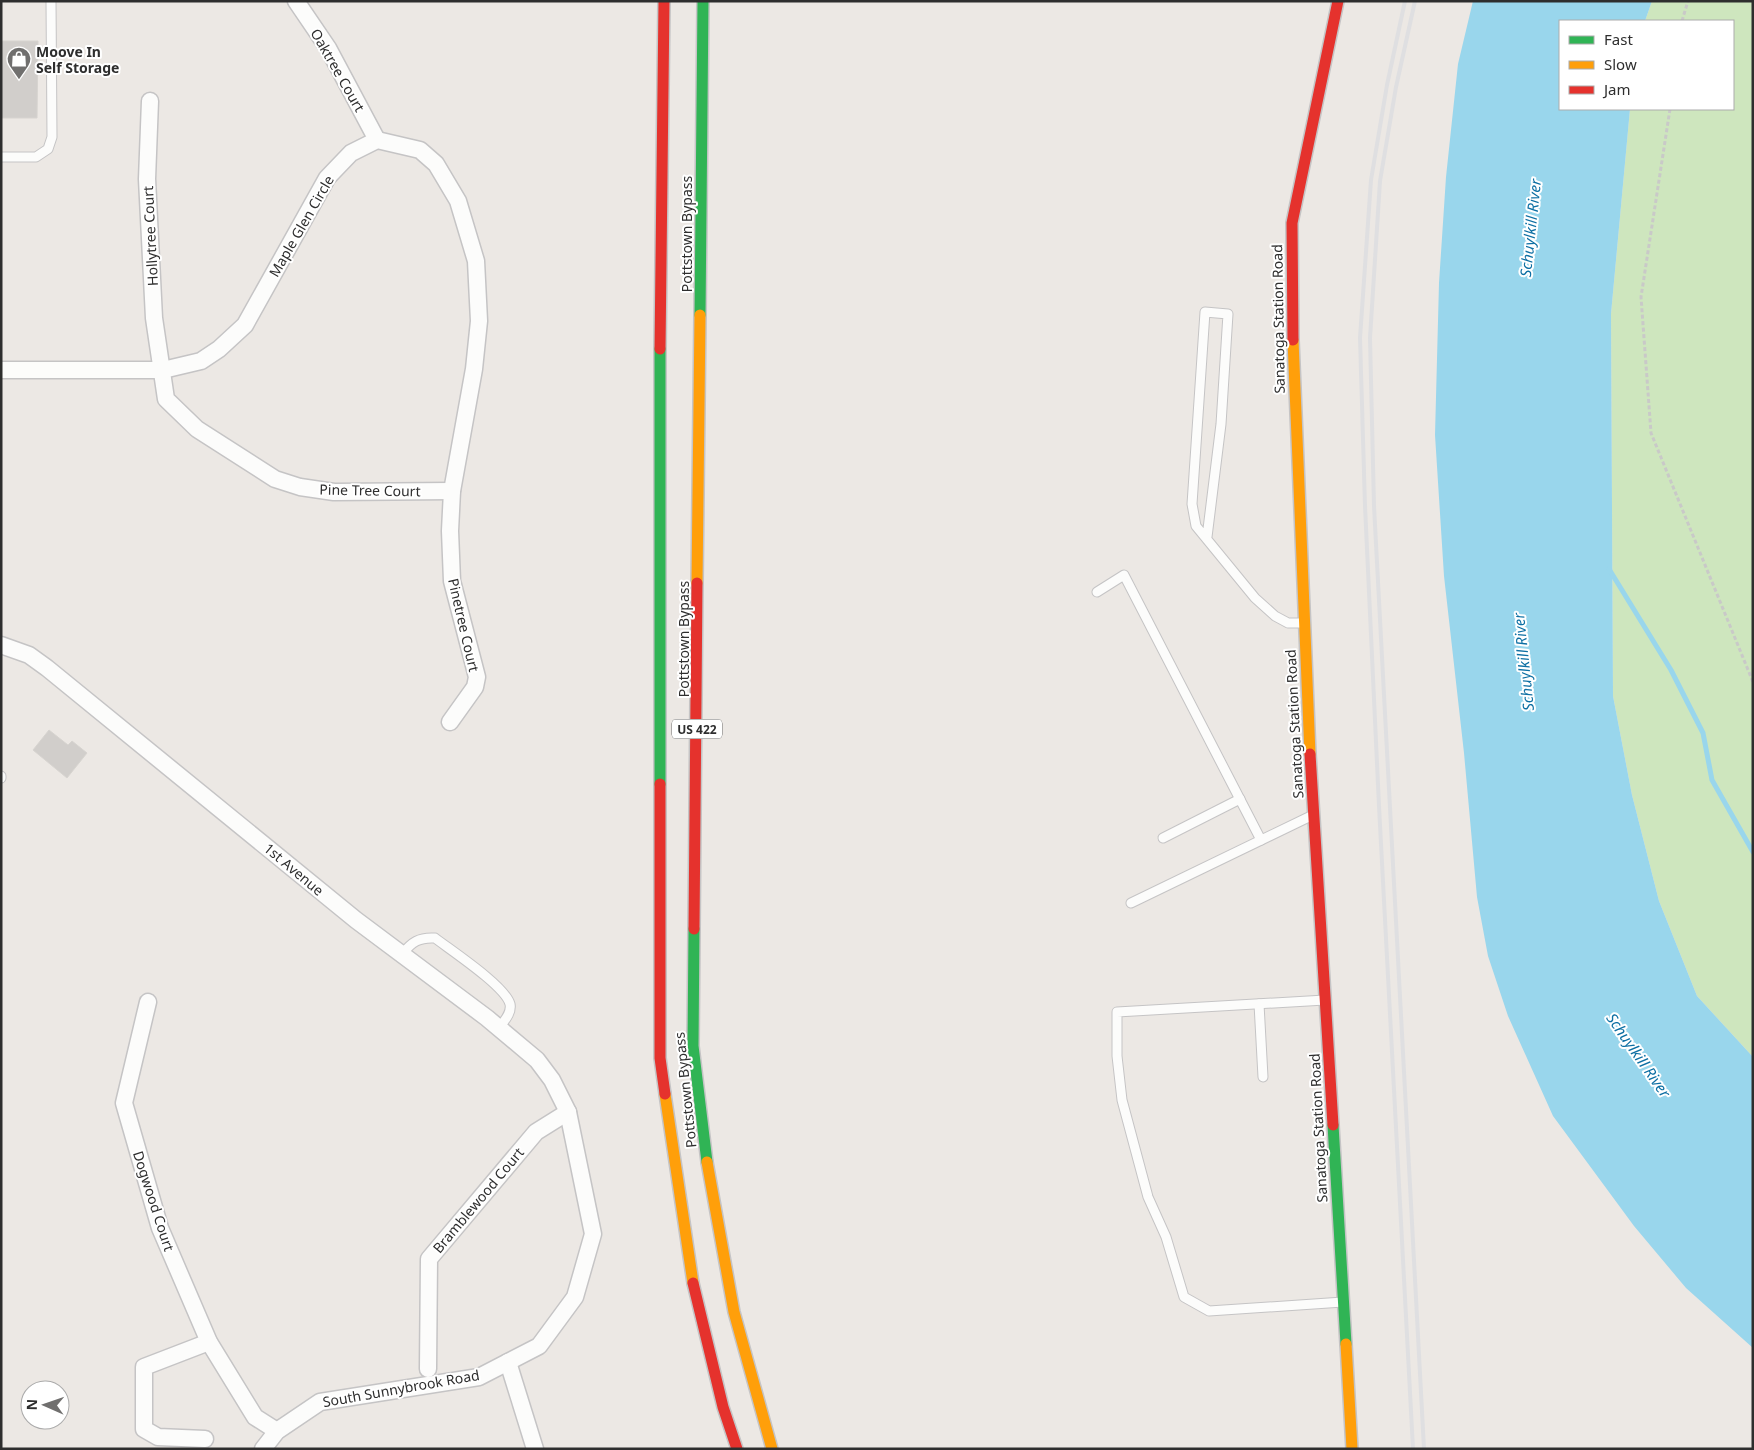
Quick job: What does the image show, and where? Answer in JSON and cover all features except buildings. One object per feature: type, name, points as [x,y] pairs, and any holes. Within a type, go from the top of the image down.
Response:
[{"type":"main road","name":"Pottstown Bypass","points":[[664,1],[660,332],[660,1058],[689,1268],[723,1407],[737,1449]]},
{"type":"main road","name":"Pottstown Bypass","points":[[703,1],[693,1046],[710,1188],[732,1302],[772,1449]]},
{"type":"main road","name":"Sanatoga Station Road","points":[[1338,1],[1292,223],[1292,313],[1304,623],[1314,815],[1352,1449]]},
{"type":"street","name":"Oaktree Court","points":[[296,1],[328,48],[377,140]]},
{"type":"street","name":"Hollytree Court","points":[[150,101],[147,179],[154,318],[162,370]]},
{"type":"street","name":"Maple Glen Circle","points":[[1,370],[162,370],[201,361],[219,349],[245,325],[327,178],[351,153],[377,140]]},
{"type":"street","points":[[377,140],[420,150],[436,164],[458,200],[476,261],[479,321],[474,369],[452,491]]},
{"type":"street","name":"Pine Tree Court","points":[[162,370],[166,399],[197,429],[275,478],[300,487],[334,492],[452,491]]},
{"type":"street","name":"Pinetree Court","points":[[450,722],[475,687],[477,676],[452,581],[450,531],[452,491]]},
{"type":"street","name":"1st Avenue","points":[[1,645],[29,655],[47,668],[356,920],[499,1028],[538,1060],[552,1080],[568,1112]]},
{"type":"street","name":"Dogwood Court","points":[[148,1002],[124,1103],[160,1228],[209,1342],[255,1417],[277,1432]]},
{"type":"street","name":"South Sunnybrook Road","points":[[263,1449],[277,1432],[320,1402],[479,1377],[539,1346],[575,1297],[593,1234],[568,1112]]},
{"type":"street","name":"Bramblewood Court","points":[[428,1369],[429,1259],[536,1132],[568,1112]]},
{"type":"street","points":[[205,1439],[158,1438],[144,1429],[144,1367],[209,1342]]},
{"type":"street","points":[[508,1362],[535,1449]]},
{"type":"lane","points":[[1,157],[36,157],[48,150],[52,137],[51,1]]},
{"type":"lane","points":[[1207,538],[1221,424],[1228,314],[1205,312],[1192,504],[1196,526],[1255,598],[1275,616],[1288,623],[1304,623]]},
{"type":"lane","points":[[1097,592],[1124,575],[1261,840]]},
{"type":"lane","points":[[1163,838],[1240,799]]},
{"type":"lane","points":[[1130,903],[1314,815]]},
{"type":"lane","points":[[402,954],[412,942],[424,937],[435,938],[503,991],[510,1005],[509,1015],[499,1028]]},
{"type":"lane","points":[[1325,1000],[1117,1012],[1117,1056],[1122,1100],[1148,1197],[1166,1236],[1184,1297],[1209,1311],[1343,1302]]},
{"type":"lane","points":[[1259,1004],[1263,1077]]},
{"type":"path","points":[[1682,20],[1688,1]]},
{"type":"path","points":[[1670,110],[1641,297],[1651,433],[1753,682]]},
{"type":"green space","points":[[1652,1],[1753,1],[1753,1057],[1697,996],[1659,901],[1632,795],[1613,696],[1611,314],[1630,110],[1734,110],[1734,20],[1645,20]]},
{"type":"water","name":"Schuylkill River","points":[[1473,1],[1652,1],[1645,20],[1559,20],[1559,110],[1630,110],[1611,314],[1613,696],[1632,795],[1659,901],[1697,996],[1753,1057],[1753,1348],[1686,1288],[1634,1226],[1553,1116],[1508,1016],[1488,956],[1477,897],[1464,753],[1444,576],[1435,435],[1439,283],[1446,177],[1458,64]]},
{"type":"waterway","points":[[1609,569],[1671,670],[1703,733],[1712,780],[1753,852]]},
{"type":"railway","points":[[1405,1],[1387,85],[1371,180],[1360,338],[1365,506],[1379,806],[1413,1449]]},
{"type":"railway","points":[[1415,1],[1396,87],[1380,181],[1370,338],[1374,506],[1424,1449]]},
{"type":"traffic: fast","points":[[700,315],[703,1]]},
{"type":"traffic: fast","points":[[660,349],[660,784]]},
{"type":"traffic: fast","points":[[694,929],[693,1046],[707,1162]]},
{"type":"traffic: fast","points":[[1333,1125],[1346,1344]]},
{"type":"traffic: slow","points":[[697,583],[700,315]]},
{"type":"traffic: slow","points":[[1293,340],[1310,754]]},
{"type":"traffic: slow","points":[[665,1094],[693,1283]]},
{"type":"traffic: slow","points":[[707,1162],[734,1312],[772,1449]]},
{"type":"traffic: slow","points":[[1346,1344],[1352,1449]]},
{"type":"traffic: jam","points":[[660,349],[664,1]]},
{"type":"traffic: jam","points":[[1293,340],[1292,223],[1338,1]]},
{"type":"traffic: jam","points":[[694,929],[697,583]]},
{"type":"traffic: jam","points":[[1310,754],[1333,1125]]},
{"type":"traffic: jam","points":[[660,784],[660,1058],[665,1094]]},
{"type":"traffic: jam","points":[[693,1283],[723,1407],[737,1449]]},
{"type":"place","name":"Moove In Self Storage","points":[[19,80]]}]
